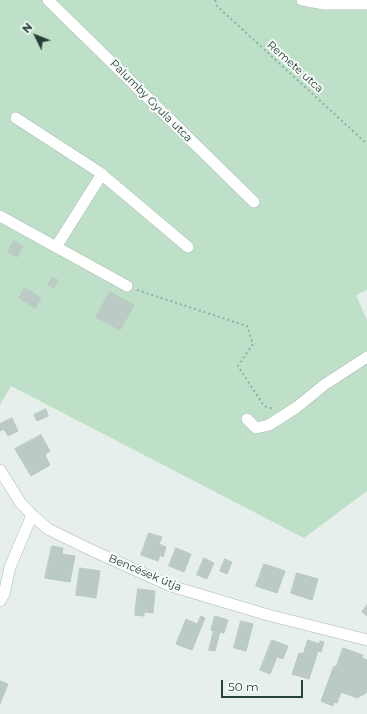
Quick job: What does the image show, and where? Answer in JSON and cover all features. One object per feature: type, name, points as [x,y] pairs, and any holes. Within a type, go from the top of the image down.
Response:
[{"type":"street","name":"Palumby Gyula utca","points":[[48,0],[254,202]]},
{"type":"street","points":[[302,0],[324,4],[367,4]]},
{"type":"street","points":[[16,118],[102,174],[188,247]]},
{"type":"street","points":[[56,247],[102,174]]},
{"type":"street","points":[[0,216],[127,286]]},
{"type":"street","points":[[247,419],[256,428],[269,425],[297,407],[324,385],[367,357]]},
{"type":"street","name":"Bencések útja","points":[[0,470],[20,502],[32,515],[48,529],[89,549],[171,586],[268,615],[367,640]]},
{"type":"street","points":[[0,601],[4,594],[10,567],[32,515]]},
{"type":"path","name":"Remete utca","points":[[216,0],[217,6],[367,144]]},
{"type":"path","points":[[127,286],[247,326],[253,344],[238,366],[264,406],[286,414]]},
{"type":"green space","points":[[0,0],[367,0],[367,290],[356,295],[367,320],[367,491],[304,538],[11,386],[0,405]]},
{"type":"building","points":[[14,241],[23,246],[17,257],[8,252]]},
{"type":"building","points":[[53,277],[58,280],[54,288],[48,285]]},
{"type":"building","points":[[25,288],[41,298],[35,308],[19,298]]},
{"type":"building","points":[[110,292],[134,305],[120,330],[96,317]]},
{"type":"building","points":[[46,409],[48,416],[37,421],[34,415]]},
{"type":"building","points":[[12,418],[18,431],[8,436],[4,429],[0,431],[0,424]]},
{"type":"building","points":[[41,435],[50,451],[45,455],[50,465],[31,476],[15,449]]},
{"type":"building","points":[[149,533],[162,537],[159,544],[166,547],[163,557],[160,555],[158,561],[141,555]]},
{"type":"building","points":[[52,546],[63,548],[57,580],[45,578]]},
{"type":"building","points":[[176,548],[191,554],[184,572],[169,566]]},
{"type":"building","points":[[62,554],[75,556],[70,582],[57,580]]},
{"type":"building","points":[[204,558],[214,563],[207,579],[197,575]]},
{"type":"building","points":[[225,559],[232,562],[227,574],[220,571]]},
{"type":"building","points":[[264,564],[285,571],[277,593],[256,586]]},
{"type":"building","points":[[80,568],[100,571],[96,598],[76,595]]},
{"type":"building","points":[[297,573],[318,579],[312,600],[291,593]]},
{"type":"building","points":[[138,589],[155,591],[153,613],[144,612],[144,616],[135,615]]},
{"type":"building","points":[[367,605],[367,616],[362,612]]},
{"type":"building","points":[[201,616],[205,618],[192,650],[176,644],[186,619],[197,624]]},
{"type":"building","points":[[215,616],[228,620],[224,633],[211,630]]},
{"type":"building","points":[[241,621],[253,624],[246,651],[234,648]]},
{"type":"building","points":[[214,630],[220,632],[215,651],[209,650]]},
{"type":"building","points":[[272,640],[288,646],[283,659],[277,657],[270,674],[260,670]]},
{"type":"building","points":[[308,640],[319,644],[320,641],[324,642],[321,652],[318,651],[309,679],[292,674],[299,653],[303,654]]},
{"type":"building","points":[[343,648],[363,655],[362,658],[367,660],[367,689],[366,693],[357,698],[341,692],[337,703],[334,702],[333,706],[321,701],[334,666],[336,667]]},
{"type":"building","points":[[0,681],[8,684],[0,704]]}]
